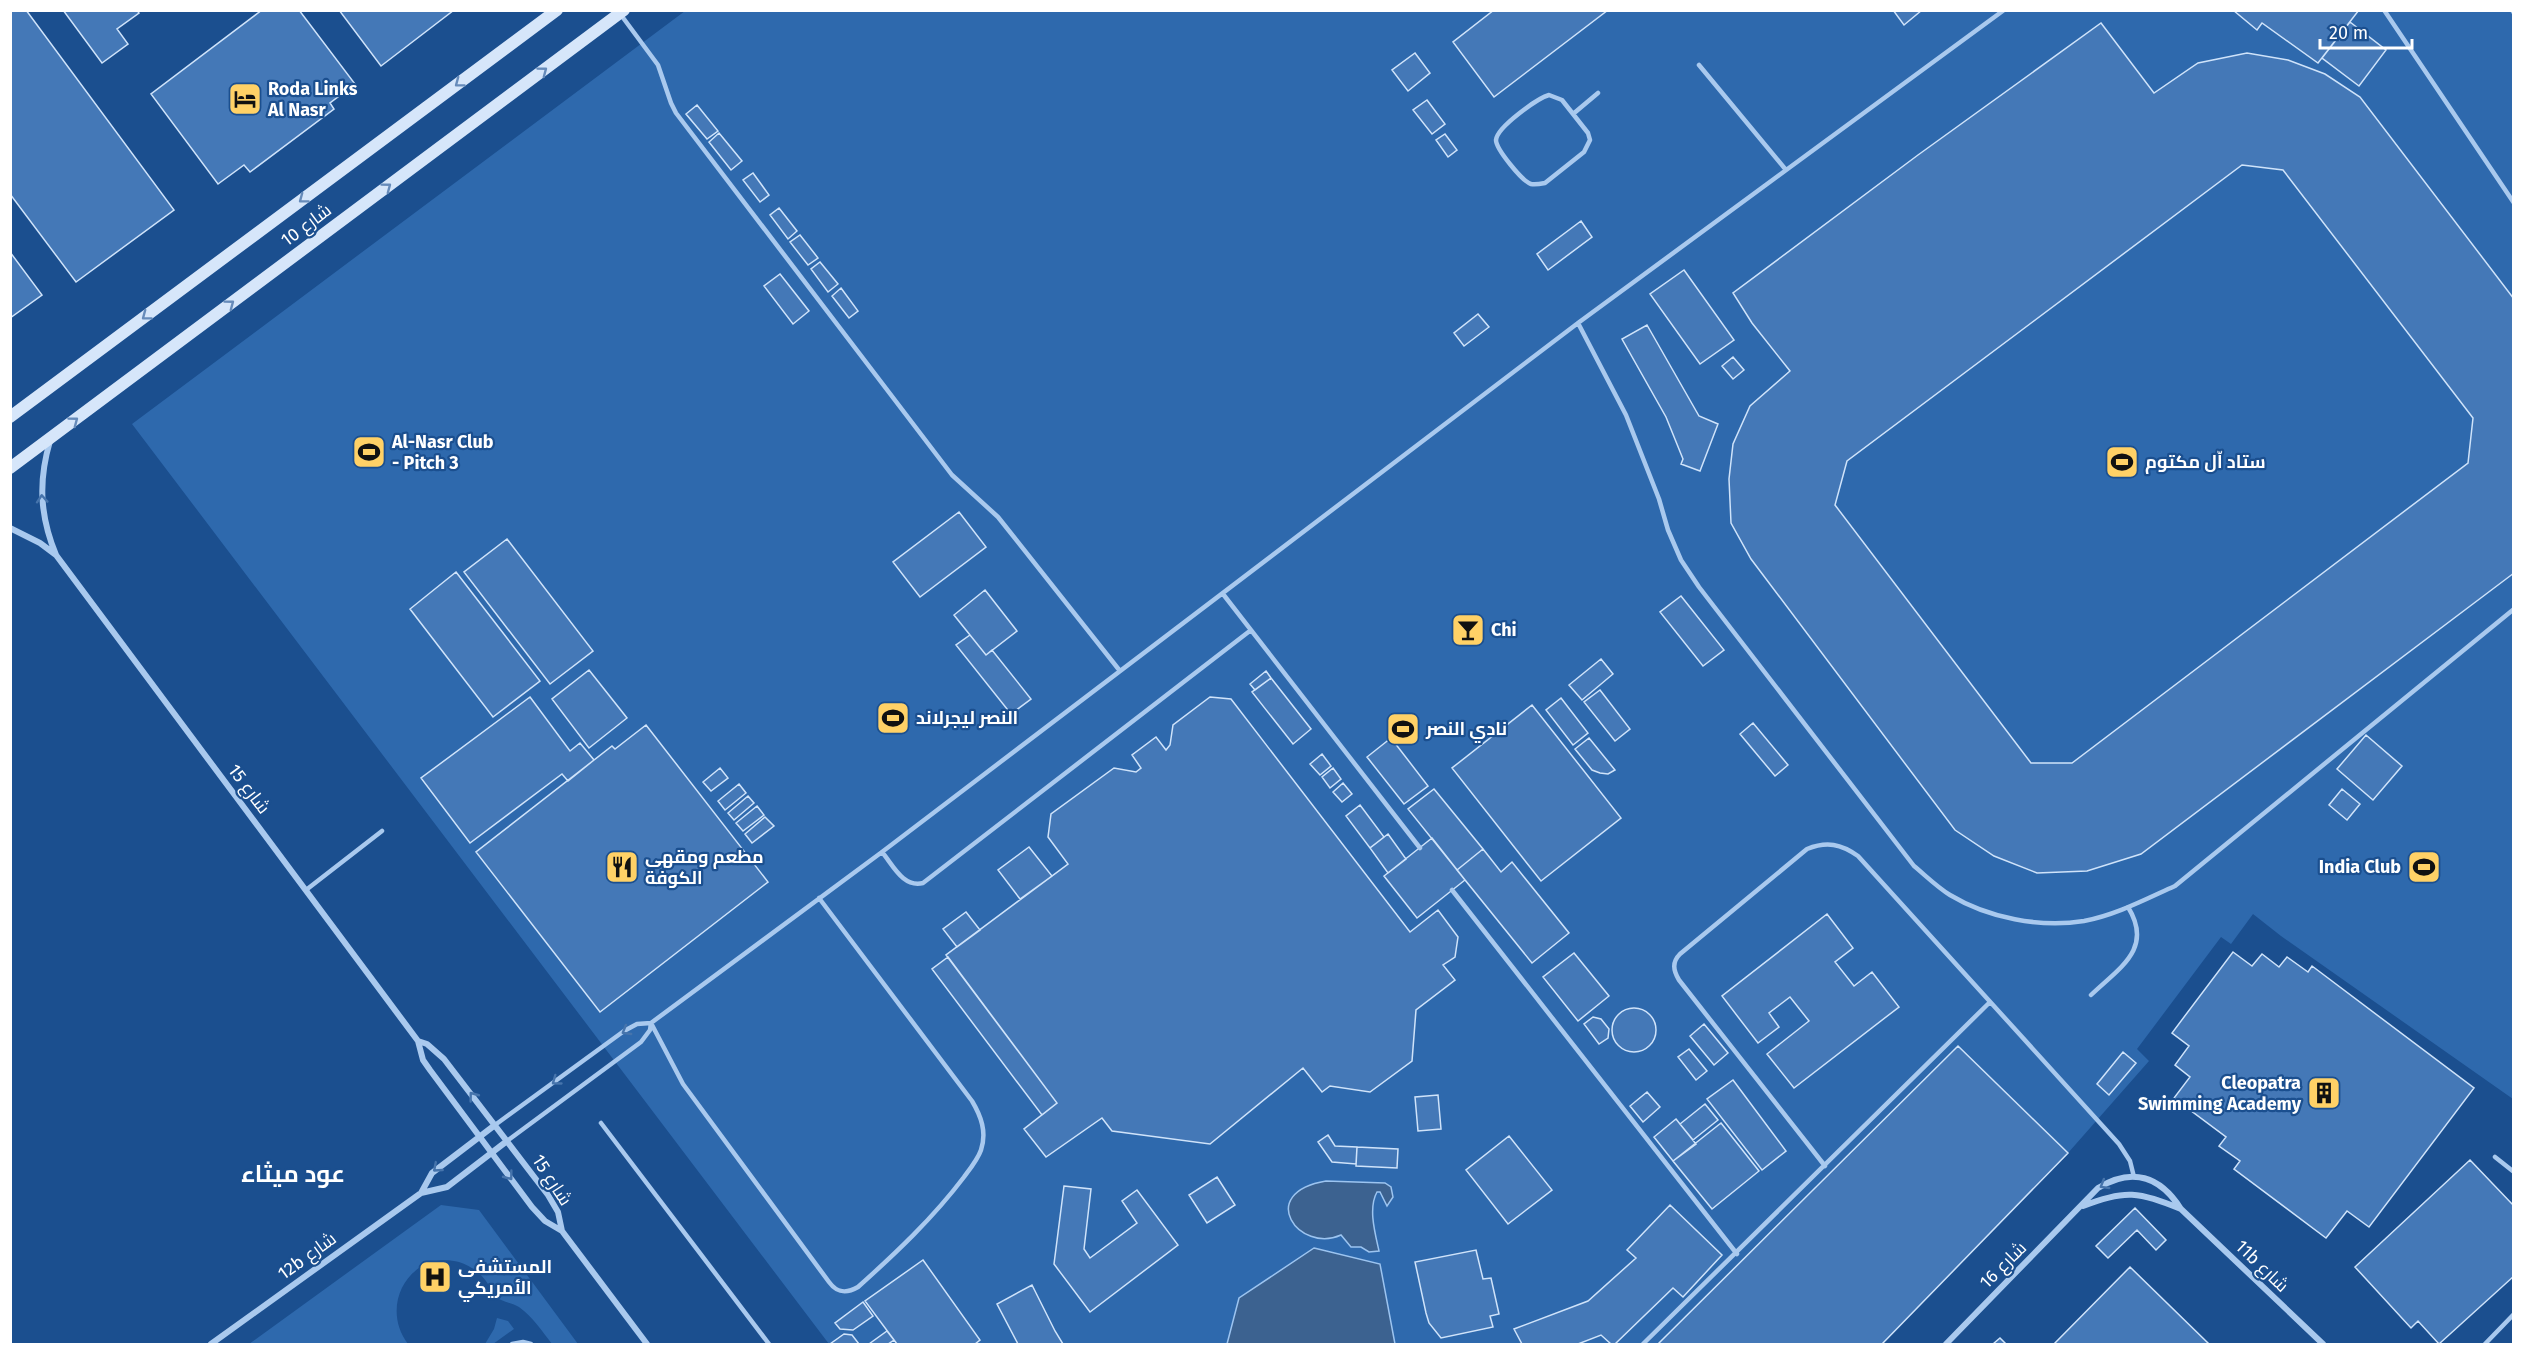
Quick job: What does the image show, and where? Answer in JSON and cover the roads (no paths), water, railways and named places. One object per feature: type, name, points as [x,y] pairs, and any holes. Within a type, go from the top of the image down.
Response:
[{"type":"main road","name":"شارع 10","points":[[10,417],[557,10]]},
{"type":"main road","name":"شارع 10","points":[[10,468],[622,12]]},
{"type":"street","name":"شارع 15","points":[[51,438],[44,463],[41,488],[48,537],[56,555],[418,1041],[423,1060],[479,1136],[538,1214],[562,1231],[648,1344]]},
{"type":"street","name":"شارع 15","points":[[10,528],[40,543],[56,555]]},
{"type":"street","name":"شارع 15","points":[[418,1041],[436,1050],[495,1125],[554,1203],[562,1231]]},
{"type":"street","name":"12b شارع","points":[[421,1193],[432,1173],[495,1125]]},
{"type":"street","name":"12b شارع","points":[[211,1344],[421,1193],[447,1187],[507,1141]]},
{"type":"street","name":"شارع 16","points":[[1946,1344],[2098,1188],[2109,1181],[2134,1177]]},
{"type":"street","name":"11b شارع","points":[[2134,1177],[2148,1179],[2161,1185],[2172,1195],[2181,1209],[2323,1344]]},
{"type":"street","name":"شارع 16","points":[[2082,1207],[2115,1195],[2131,1194]]},
{"type":"street","name":"11b شارع","points":[[2131,1194],[2145,1196],[2181,1209]]},
{"type":"lane","points":[[507,1141],[636,1046],[646,1036],[651,1023],[882,852],[1578,323],[2004,10]]},
{"type":"lane","points":[[2384,10],[2514,203]]},
{"type":"lane","points":[[622,12],[658,65],[671,103],[691,132],[952,475],[998,517],[1120,671]]},
{"type":"lane","points":[[1700,64],[1786,170]]},
{"type":"lane","points":[[1573,114],[1598,93]]},
{"type":"lane","points":[[1556,96],[1573,114],[1588,133],[1588,147],[1545,183],[1529,183],[1498,147],[1498,133],[1542,97],[1556,96]]},
{"type":"lane","points":[[1578,323],[1626,415],[1681,560],[1914,866],[1950,895],[1992,914],[2038,923],[2084,921],[2128,907],[2175,886],[2514,609]]},
{"type":"lane","points":[[1223,594],[1420,848]]},
{"type":"lane","points":[[882,852],[904,880],[917,884],[923,883],[1251,630]]},
{"type":"lane","points":[[306,890],[382,831]]},
{"type":"lane","points":[[1825,1166],[1679,980],[1674,973],[1673,964],[1680,954],[1807,849],[1819,844],[1833,843],[1847,848],[1858,856],[2119,1144],[2130,1161],[2134,1177]]},
{"type":"lane","points":[[1452,890],[1737,1254]]},
{"type":"lane","points":[[651,1023],[682,1084],[829,1282],[842,1292],[850,1292],[858,1287],[902,1248],[953,1191],[981,1150],[983,1133],[981,1116],[972,1101],[819,898]]},
{"type":"lane","points":[[2091,994],[2132,957],[2136,947],[2138,927],[2128,907]]},
{"type":"lane","points":[[1643,1344],[1737,1254],[1990,1002]]},
{"type":"lane","points":[[495,1125],[624,1031],[637,1024],[651,1023]]},
{"type":"lane","points":[[601,1123],[769,1344]]},
{"type":"lane","points":[[2495,1157],[2514,1172]]},
{"type":"lane","points":[[2486,1344],[2514,1314]]},
{"type":"lane","points":[[512,1344],[523,1342],[531,1344]]},
{"type":"place","name":"Roda Links Al Nasr","points":[[245,99]]},
{"type":"place","name":"Al-Nasr Club - Pitch 3","points":[[369,452]]},
{"type":"place","name":"ستاد اّل مكتوم","points":[[2122,462]]},
{"type":"place","name":"Chi","points":[[1468,630]]},
{"type":"place","name":"النصر ليجرلاند","points":[[893,718]]},
{"type":"place","name":"نادي النصر","points":[[1403,729]]},
{"type":"place","name":"مطعم ومقهى الكوفة","points":[[622,867]]},
{"type":"place","name":"India Club","points":[[2424,867]]},
{"type":"place","name":"Cleopatra Swimming Academy","points":[[2324,1093]]},
{"type":"place","name":"المستشفى الأمريكي","points":[[435,1277]]},
{"type":"district","name":"عود ميثاء","points":[[293,1174]]}]
